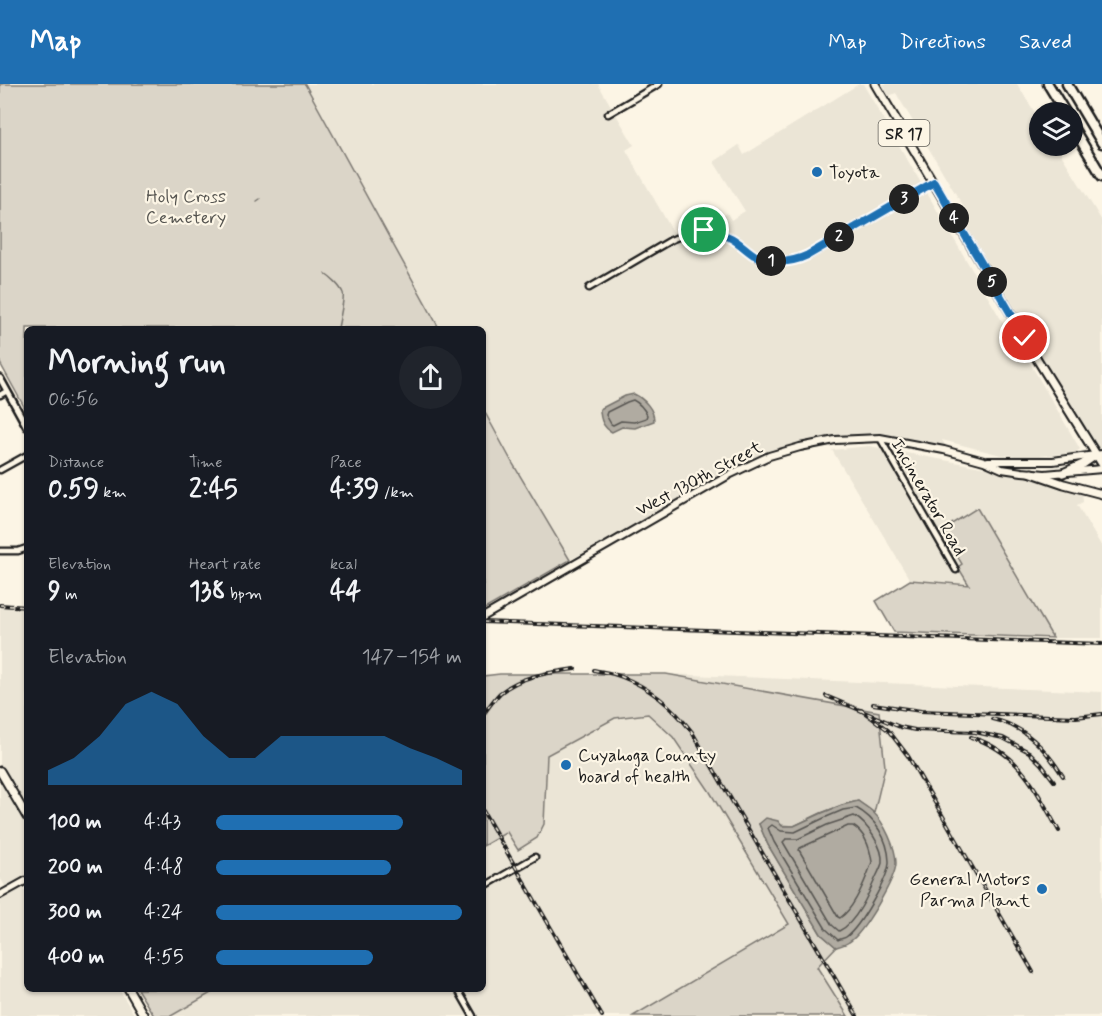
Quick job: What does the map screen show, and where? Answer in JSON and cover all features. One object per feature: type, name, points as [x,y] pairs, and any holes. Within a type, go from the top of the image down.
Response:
[{"type":"highway","points":[[1048,84],[1059,102]]},
{"type":"highway","points":[[1067,84],[1102,143]]},
{"type":"highway","points":[[1085,114],[1102,138]]},
{"type":"highway","points":[[1083,144],[1102,176]]},
{"type":"main road","name":"SR 17","points":[[875,84],[1037,359],[1099,454],[1102,464]]},
{"type":"main road","name":"West 130th Street","points":[[486,615],[758,460],[786,450],[835,440],[880,438],[944,450],[984,461],[1002,469],[1032,473],[1102,469]]},
{"type":"main road","name":"West 130th Street","points":[[984,461],[1053,461],[1099,454]]},
{"type":"main road","points":[[1063,473],[1099,454]]},
{"type":"main road","points":[[1052,473],[1053,461]]},
{"type":"main road","points":[[1032,473],[1102,494]]},
{"type":"main road","points":[[0,771],[24,812]]},
{"type":"main road","points":[[0,895],[24,882]]},
{"type":"main road","points":[[130,992],[144,1016]]},
{"type":"street","points":[[608,114],[659,84]]},
{"type":"street","points":[[589,288],[671,240],[696,231],[710,231],[723,235],[738,242],[753,255],[762,258],[777,261],[794,260],[808,255],[934,182]]},
{"type":"street","points":[[0,378],[24,421]]},
{"type":"street","points":[[0,395],[8,391]]},
{"type":"street","name":"Incinerator Road","points":[[880,438],[956,570]]},
{"type":"street","points":[[0,470],[24,457]]},
{"type":"street","points":[[0,551],[24,549]]},
{"type":"street","points":[[486,885],[535,857]]},
{"type":"street","points":[[459,992],[473,1016]]},
{"type":"shaded area","points":[[305,84],[598,84],[634,145],[626,150],[673,232],[717,220],[727,213],[731,220],[745,211],[714,162],[739,145],[744,155],[859,84],[863,84],[1080,449],[1075,453],[1028,457],[1001,455],[942,440],[948,450],[893,439],[820,440],[794,445],[771,452],[570,560],[486,414],[486,326],[438,326]]},
{"type":"shaded area","points":[[883,84],[1017,84],[1029,103],[1029,156],[1062,156],[1102,221],[1102,450],[1099,451],[961,223],[970,218],[896,93],[889,96]]},
{"type":"shaded area","points":[[869,446],[1029,476],[1082,491],[1083,502],[1077,505],[1102,547],[1102,638],[1053,638],[977,508],[962,564],[958,567],[969,585],[910,580],[832,450]]},
{"type":"shaded area","points":[[0,606],[24,608],[24,799],[20,801],[0,766]]},
{"type":"shaded area","points":[[666,674],[1102,692],[1102,1016],[848,1016],[789,925],[633,1016],[171,1016],[213,992],[486,992],[486,844],[507,832],[544,824],[547,755],[615,718],[648,714],[673,737],[710,792],[778,904]]},
{"type":"shaded area","points":[[0,775],[24,817],[24,879],[7,889],[0,878]]},
{"type":"shaded area","points":[[21,886],[24,891],[24,992],[121,992],[135,1016],[0,1016],[0,899]]},
{"type":"green space","name":"Holy Cross Cemetery","points":[[0,84],[305,84],[438,326],[24,326],[24,407],[0,363]]},
{"type":"green space","points":[[486,414],[513,464],[570,560],[486,608]]},
{"type":"green space","points":[[977,508],[1053,638],[894,632],[876,601],[910,580],[969,585],[958,567],[962,564],[942,530]]},
{"type":"green space","points":[[666,674],[879,712],[885,767],[874,813],[858,801],[821,813],[794,826],[759,824],[768,845],[821,934],[836,947],[817,967],[848,1016],[633,1016],[789,924],[710,792],[673,737],[648,714],[615,718],[547,755],[544,824],[537,838],[518,850],[507,832],[486,844],[486,676]]},
{"type":"green space","points":[[139,992],[213,992],[171,1016],[154,1016]]},
{"type":"water","points":[[634,394],[648,405],[654,421],[635,428],[622,427],[612,432],[603,423],[600,409],[625,396]]},
{"type":"water","points":[[858,801],[877,816],[885,829],[892,843],[895,870],[885,892],[862,928],[849,942],[836,947],[821,934],[768,845],[759,824],[766,818],[778,821],[782,826],[794,826],[842,805]]},
{"type":"waterway","points":[[325,274],[343,293],[338,326]]},
{"type":"railway","points":[[0,605],[24,607]]},
{"type":"railway","points":[[486,622],[1102,644]]},
{"type":"railway","points":[[486,711],[500,693],[517,682],[575,669]]},
{"type":"railway","points":[[594,670],[633,681],[652,693],[677,714],[692,732],[857,1016]]},
{"type":"railway","points":[[826,696],[900,727],[915,730],[975,732],[1003,738],[1029,752],[1054,781]]},
{"type":"railway","points":[[873,704],[921,711],[1076,717],[1102,714]]},
{"type":"railway","points":[[861,710],[888,730],[908,756],[1033,972]]},
{"type":"railway","points":[[992,719],[1015,727],[1034,740],[1063,776]]},
{"type":"railway","points":[[971,737],[1002,753],[1025,774],[1059,831]]},
{"type":"railway","points":[[486,816],[602,1016]]},
{"type":"place","name":"Toyota","points":[[817,172]]},
{"type":"place","name":"Cuyahoga County board of health","points":[[566,765]]},
{"type":"place","name":"General Motors Parma Plant","points":[[1042,889]]},
{"type":"route","points":[[704,230],[738,242],[753,255],[771,261],[794,260],[808,255],[934,182],[1025,338]]}]
